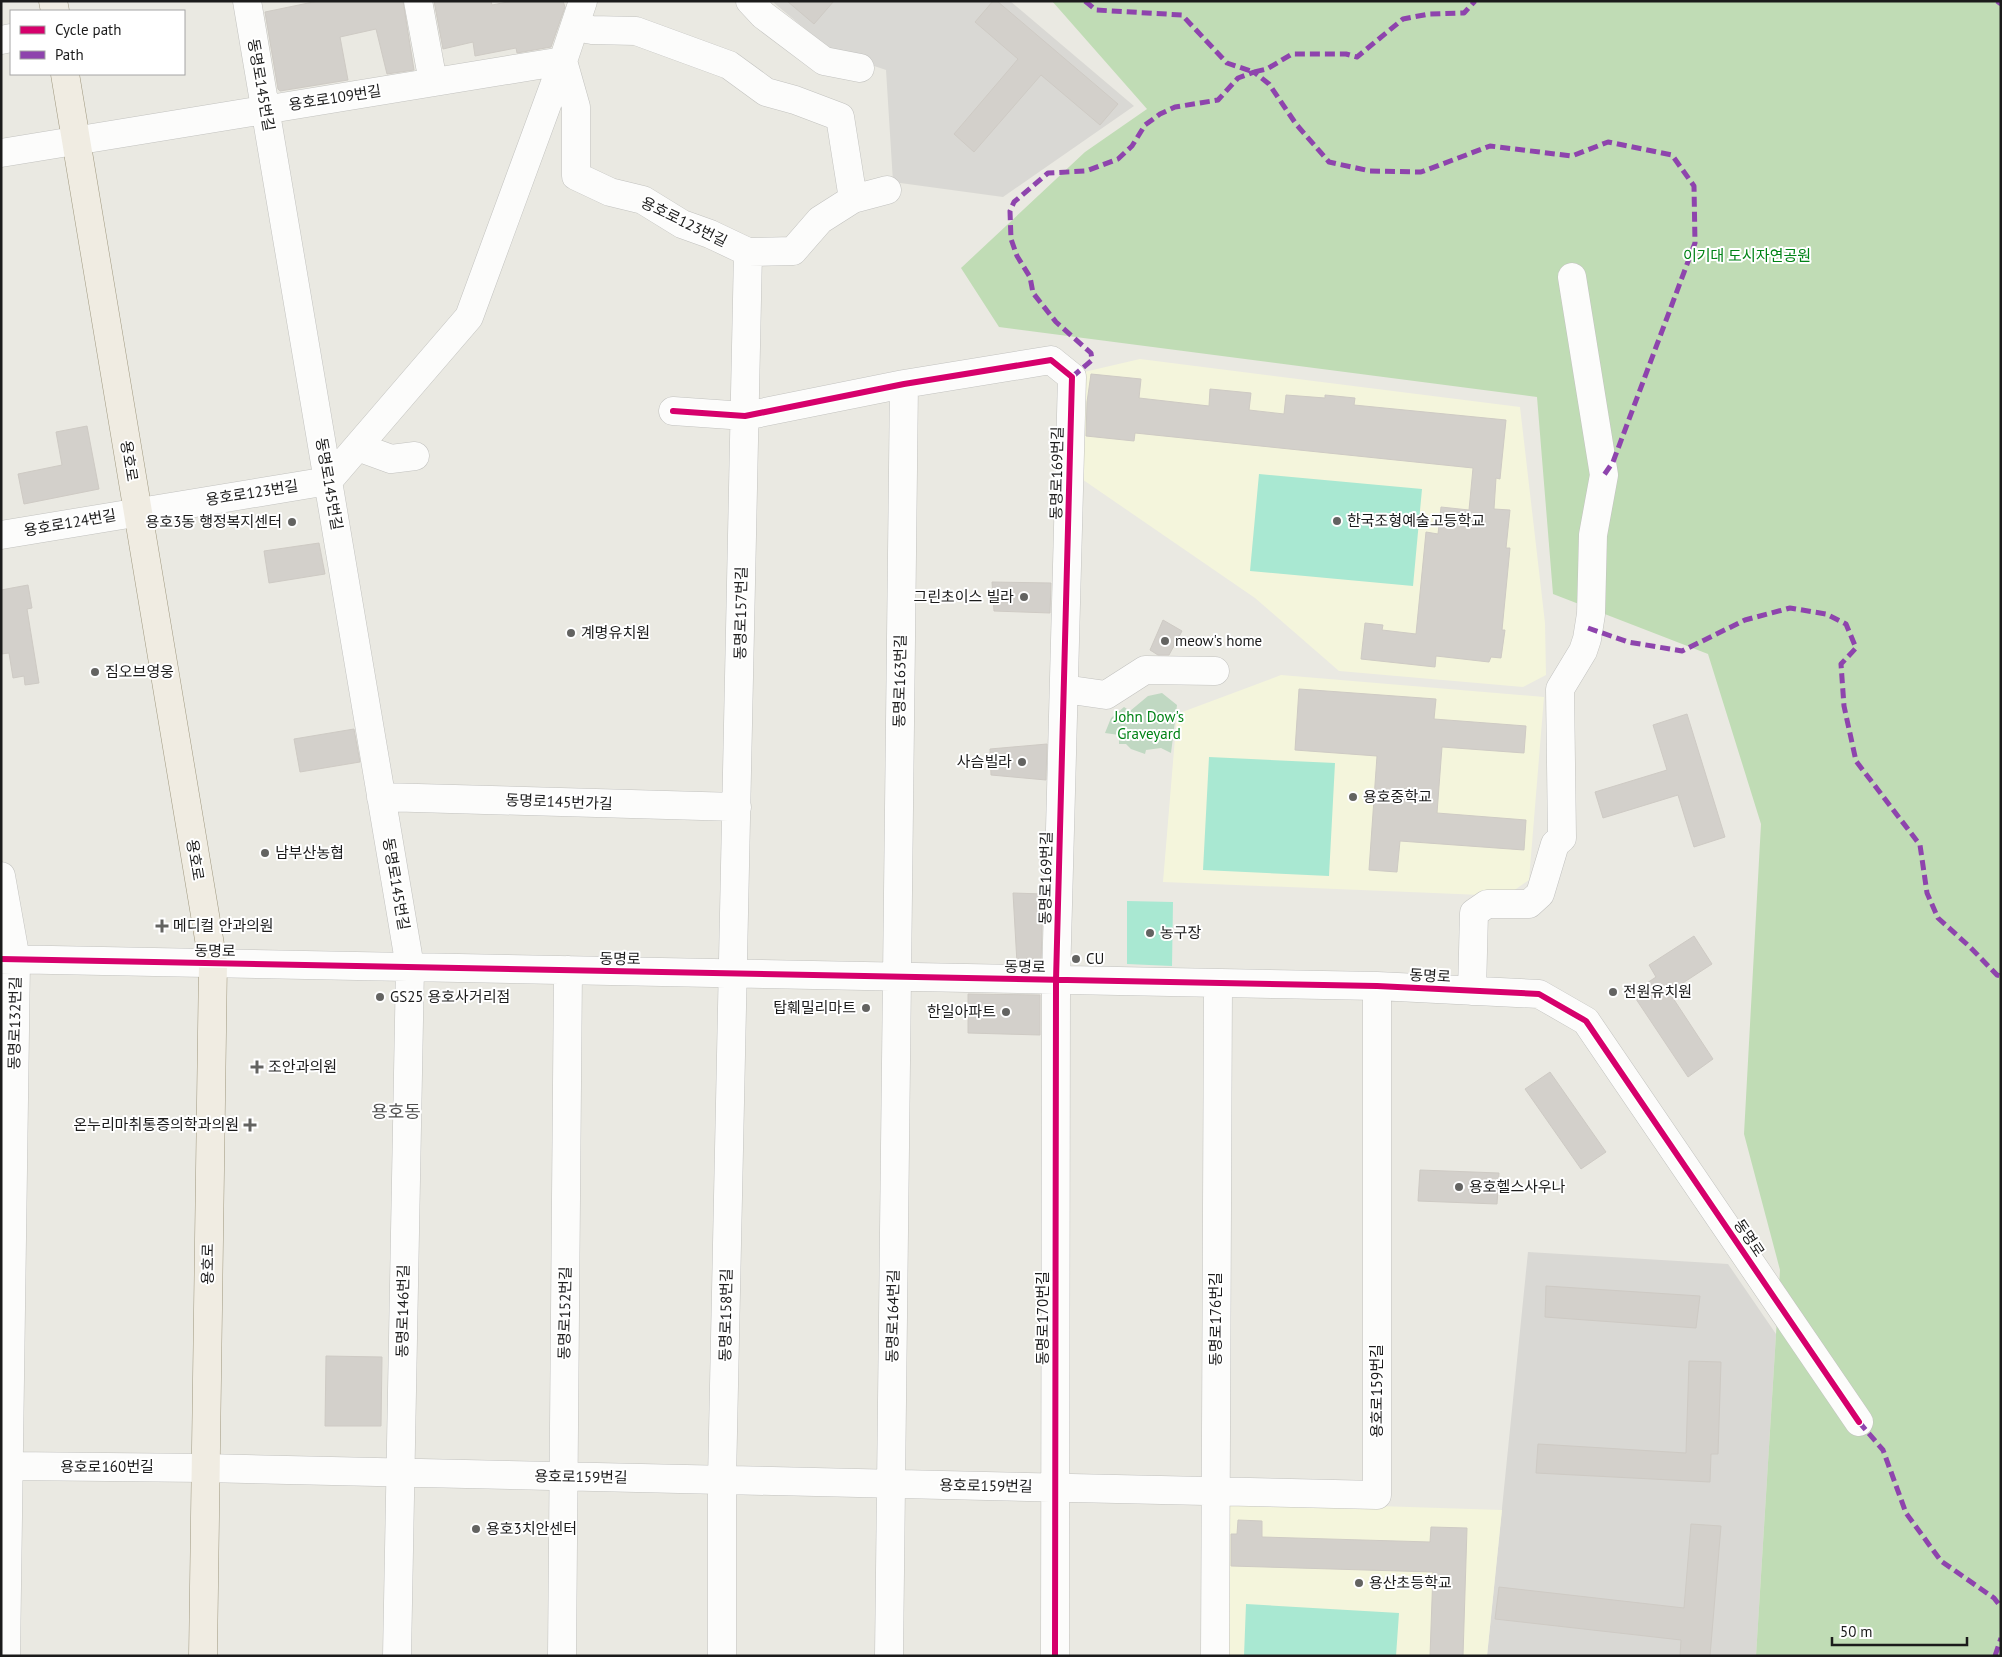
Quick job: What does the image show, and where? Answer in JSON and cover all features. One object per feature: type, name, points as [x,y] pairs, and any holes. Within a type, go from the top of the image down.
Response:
[{"type":"main road","name":"용호로","points":[[65,75],[212,964],[203,1656]]},
{"type":"street","name":"동명로145번길","points":[[247,1],[410,967]]},
{"type":"street","points":[[418,1],[432,82]]},
{"type":"street","points":[[328,481],[469,317],[563,61],[583,1]]},
{"type":"street","points":[[750,1],[763,15],[824,61],[860,68]]},
{"type":"street","points":[[575,27],[592,30],[636,31],[729,65],[766,92],[795,100],[840,117],[853,199]]},
{"type":"street","name":"용호로109번길","points":[[1,153],[563,61]]},
{"type":"street","name":"용호로123번길","points":[[563,61],[576,107],[576,176],[610,192],[643,200],[682,224],[710,234],[748,252],[794,251],[820,220],[853,199],[887,190]]},
{"type":"street","name":"동명로157번길","points":[[733,974],[748,252]]},
{"type":"street","points":[[1472,991],[1474,913],[1487,904],[1529,904],[1540,894],[1555,844],[1562,838],[1560,689],[1583,651],[1587,639],[1591,614],[1593,535],[1604,475],[1572,277]]},
{"type":"street","name":"동명로169번길","points":[[673,411],[745,416],[904,384],[1051,360],[1072,377],[1056,980]]},
{"type":"street","name":"동명로163번길","points":[[897,977],[904,384]]},
{"type":"street","points":[[358,447],[391,459],[415,456]]},
{"type":"street","name":"용호로123번길","points":[[138,511],[328,481]]},
{"type":"street","name":"용호로124번길","points":[[1,534],[138,511]]},
{"type":"street","points":[[1064,689],[1106,695],[1145,670],[1215,671]]},
{"type":"street","name":"동명로145번가길","points":[[381,797],[736,807]]},
{"type":"street","name":"동명로132번길","points":[[1,876],[9,960],[10,1466],[5,1514],[6,1656]]},
{"type":"street","name":"동명로","points":[[9,960],[1377,986],[1539,994],[1586,1021],[1859,1422]]},
{"type":"street","name":"동명로146번길","points":[[397,1656],[410,967]]},
{"type":"street","name":"동명로152번길","points":[[562,1656],[568,970]]},
{"type":"street","name":"동명로158번길","points":[[722,1656],[722,1480],[733,974]]},
{"type":"street","name":"동명로164번길","points":[[889,1656],[897,977]]},
{"type":"street","name":"동명로170번길","points":[[1055,1656],[1056,980]]},
{"type":"street","name":"동명로176번길","points":[[1214,1656],[1218,983]]},
{"type":"street","name":"용호로159번길","points":[[205,1468],[1377,1495],[1377,986]]},
{"type":"street","name":"용호로160번길","points":[[10,1466],[205,1468]]},
{"type":"shaded area","points":[[775,1],[1010,1],[1134,106],[1003,197],[893,182],[886,70],[833,52],[774,3]]},
{"type":"shaded area","name":"한국조형예술고등학교","points":[[1140,359],[1520,407],[1545,623],[1546,675],[1523,687],[1339,671],[1255,598],[1076,475],[1084,372]]},
{"type":"shaded area","name":"용호중학교","points":[[1281,675],[1544,697],[1529,880],[1506,896],[1163,882],[1177,714]]},
{"type":"shaded area","points":[[1528,1252],[1728,1264],[1776,1334],[1756,1656],[1487,1656]]},
{"type":"shaded area","name":"용산초등학교","points":[[1223,1501],[1502,1510],[1487,1656],[1223,1656]]},
{"type":"green space","name":"이기대 도시자연공원","points":[[1052,1],[2001,1],[2001,1656],[1756,1656],[1780,1270],[1744,1134],[1761,824],[1708,654],[1553,594],[1537,397],[999,327],[961,268],[1085,152],[1147,109]]},
{"type":"green space","points":[[1259,474],[1422,489],[1413,586],[1250,571]]},
{"type":"green space","name":"John Dow's Graveyard","points":[[1162,693],[1177,705],[1171,753],[1161,748],[1146,750],[1145,754],[1131,749],[1126,744],[1119,744],[1119,735],[1105,733],[1111,718],[1124,707],[1130,711],[1148,696]]},
{"type":"green space","points":[[1209,757],[1335,763],[1329,876],[1203,870]]},
{"type":"green space","name":"농구장","points":[[1127,901],[1173,902],[1172,966],[1127,964]]},
{"type":"green space","points":[[1246,1604],[1399,1613],[1396,1656],[1244,1656]]},
{"type":"building","points":[[318,1],[403,1],[414,70],[387,74],[376,29],[340,37],[348,80],[280,91],[278,89],[265,12]]},
{"type":"building","points":[[434,1],[491,1],[492,5],[513,1],[563,1],[565,7],[551,47],[517,53],[516,48],[475,56],[473,42],[443,49]]},
{"type":"building","points":[[787,1],[834,1],[814,24]]},
{"type":"building","points":[[993,1],[997,1],[1118,104],[1100,125],[1041,75],[974,152],[954,134],[1018,59],[975,22]]},
{"type":"building","points":[[1091,374],[1141,379],[1139,398],[1209,406],[1210,389],[1251,393],[1249,410],[1284,414],[1286,395],[1325,398],[1325,395],[1355,398],[1354,405],[1506,420],[1500,479],[1496,478],[1494,509],[1510,510],[1506,548],[1510,548],[1502,630],[1505,630],[1501,658],[1491,657],[1489,662],[1436,656],[1435,667],[1361,659],[1365,623],[1383,625],[1382,630],[1416,634],[1426,532],[1438,534],[1441,507],[1469,510],[1473,468],[1135,433],[1134,441],[1086,436],[1087,402]]},
{"type":"building","points":[[87,426],[99,489],[24,504],[18,474],[62,465],[56,432]]},
{"type":"building","points":[[319,543],[325,574],[269,583],[264,551]]},
{"type":"building","name":"그린초이스 빌라","points":[[992,582],[1051,583],[1050,613],[994,611]]},
{"type":"building","points":[[28,585],[32,608],[27,609],[39,683],[25,685],[24,676],[13,678],[9,653],[1,654],[1,590]]},
{"type":"building","name":"meow's home","points":[[1163,620],[1182,631],[1169,655],[1158,655],[1150,650]]},
{"type":"building","points":[[1299,689],[1436,699],[1434,719],[1526,726],[1524,753],[1442,747],[1437,813],[1526,820],[1524,850],[1400,841],[1397,872],[1369,870],[1377,756],[1295,750]]},
{"type":"building","points":[[1687,714],[1725,837],[1694,847],[1678,795],[1603,818],[1595,792],[1667,770],[1653,725]]},
{"type":"building","points":[[354,729],[360,762],[300,772],[294,739]]},
{"type":"building","name":"사슴빌라","points":[[1047,744],[1046,780],[991,775],[990,749]]},
{"type":"building","points":[[1013,893],[1043,894],[1041,964],[1017,963]]},
{"type":"building","points":[[1694,936],[1712,964],[1669,992],[1713,1059],[1688,1077],[1632,993],[1656,977],[1649,965]]},
{"type":"building","name":"한일아파트","points":[[968,994],[1040,995],[1040,1035],[968,1033]]},
{"type":"building","points":[[1550,1072],[1606,1152],[1581,1169],[1525,1089]]},
{"type":"building","name":"용호헬스사우나","points":[[1420,1170],[1499,1173],[1497,1204],[1418,1201]]},
{"type":"building","points":[[1546,1286],[1700,1296],[1696,1328],[1545,1317]]},
{"type":"building","points":[[326,1356],[382,1357],[381,1426],[325,1426]]},
{"type":"building","points":[[1689,1361],[1721,1362],[1718,1454],[1711,1454],[1710,1482],[1536,1473],[1538,1444],[1686,1453]]},
{"type":"building","points":[[1238,1520],[1262,1521],[1262,1537],[1430,1542],[1431,1527],[1467,1528],[1463,1656],[1430,1656],[1433,1572],[1231,1566],[1231,1534],[1237,1534]]},
{"type":"building","points":[[1691,1524],[1721,1526],[1710,1656],[1680,1656],[1681,1640],[1495,1619],[1499,1587],[1684,1608]]},
{"type":"marked path","points":[[1085,1],[1096,10],[1182,15],[1227,63],[1254,72],[1267,69],[1292,54],[1346,54],[1357,57],[1403,19],[1429,14],[1464,13],[1475,1]]},
{"type":"marked path","points":[[1997,1],[2001,4]]},
{"type":"marked path","points":[[1072,377],[1092,360],[1091,353],[1056,322],[1033,293],[1030,277],[1017,256],[1011,239],[1010,211],[1014,202],[1048,173],[1086,171],[1118,159],[1132,146],[1145,125],[1160,114],[1175,107],[1218,100],[1238,78],[1254,72],[1269,84],[1296,124],[1329,162],[1370,171],[1421,172],[1490,146],[1572,156],[1608,142],[1672,155],[1694,186],[1695,243],[1613,462],[1604,475]]},
{"type":"marked path","points":[[1588,628],[1628,642],[1682,651],[1745,620],[1790,608],[1826,614],[1846,624],[1856,648],[1841,664],[1844,706],[1856,761],[1920,845],[1927,893],[1938,918],[1997,975],[2001,976]]},
{"type":"marked path","points":[[1859,1422],[1883,1450],[1906,1513],[1941,1561],[1994,1598],[2001,1607]]},
{"type":"marked path","points":[[1995,1656],[2001,1638]]},
{"type":"cycle path","points":[[673,411],[745,416],[904,384],[1051,360],[1072,377],[1056,980],[1055,1656]]},
{"type":"cycle path","points":[[1,959],[1377,986],[1539,994],[1586,1021],[1859,1422]]},
{"type":"place","name":"한국조형예술고등학교","points":[[1337,521]]},
{"type":"place","name":"용호3동 행정복지센터","points":[[292,522]]},
{"type":"place","name":"그린초이스 빌라","points":[[1024,597]]},
{"type":"place","name":"계명유치원","points":[[571,633]]},
{"type":"place","name":"meow's home","points":[[1165,641]]},
{"type":"place","name":"짐오브영웅","points":[[95,672]]},
{"type":"place","name":"사슴빌라","points":[[1022,762]]},
{"type":"place","name":"용호중학교","points":[[1353,797]]},
{"type":"place","name":"남부산농협","points":[[265,853]]},
{"type":"place","name":"메디컬 안과의원","points":[[162,926]]},
{"type":"place","name":"농구장","points":[[1150,933]]},
{"type":"place","name":"CU","points":[[1076,959]]},
{"type":"place","name":"전원유치원","points":[[1613,992]]},
{"type":"place","name":"GS25 용호사거리점","points":[[380,997]]},
{"type":"place","name":"탑훼밀리마트","points":[[866,1008]]},
{"type":"place","name":"한일아파트","points":[[1006,1012]]},
{"type":"place","name":"조안과의원","points":[[257,1067]]},
{"type":"place","name":"온누리마취통증의학과의원","points":[[250,1125]]},
{"type":"place","name":"용호헬스사우나","points":[[1459,1187]]},
{"type":"place","name":"용호3치안센터","points":[[476,1529]]},
{"type":"place","name":"용산초등학교","points":[[1359,1583]]},
{"type":"district","name":"용호동","points":[[396,1112]]}]
